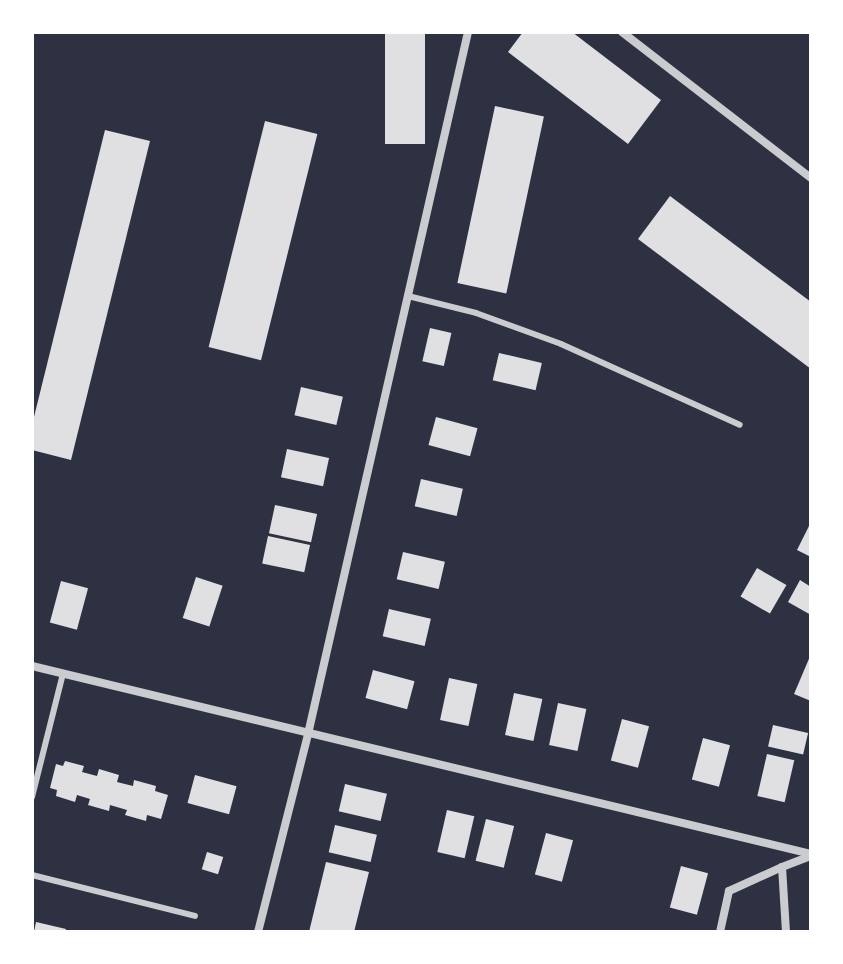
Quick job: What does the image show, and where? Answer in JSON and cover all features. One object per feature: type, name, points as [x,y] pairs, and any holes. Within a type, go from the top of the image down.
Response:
[{"type":"street","points":[[258,932],[308,734],[468,32]]},
{"type":"street","points":[[622,32],[811,178]]},
{"type":"street","points":[[32,666],[811,855]]},
{"type":"street","points":[[720,932],[729,891],[811,855]]},
{"type":"street","points":[[782,867],[786,932]]},
{"type":"lane","points":[[408,296],[476,313],[561,344],[740,425]]},
{"type":"lane","points":[[32,797],[63,674]]},
{"type":"lane","points":[[32,875],[195,916]]},
{"type":"building","points":[[385,32],[425,32],[425,144],[385,144]]},
{"type":"building","points":[[523,32],[572,32],[661,100],[628,144],[508,52]]},
{"type":"building","points":[[495,106],[544,116],[506,293],[457,283]]},
{"type":"building","points":[[265,121],[317,134],[261,360],[209,347]]},
{"type":"building","points":[[105,130],[150,141],[71,460],[32,450],[32,425]]},
{"type":"building","points":[[670,196],[811,302],[811,369],[638,239]]},
{"type":"building","points":[[430,328],[451,333],[444,366],[422,361]]},
{"type":"building","points":[[499,353],[542,363],[536,390],[493,380]]},
{"type":"building","points":[[301,387],[343,397],[336,425],[294,415]]},
{"type":"building","points":[[436,417],[478,428],[470,456],[428,445]]},
{"type":"building","points":[[287,449],[329,458],[323,486],[281,477]]},
{"type":"building","points":[[421,479],[463,489],[457,516],[415,506]]},
{"type":"building","points":[[275,505],[317,514],[311,542],[269,533]]},
{"type":"building","points":[[811,522],[811,557],[797,550]]},
{"type":"building","points":[[268,536],[310,545],[304,572],[262,563]]},
{"type":"building","points":[[403,552],[445,562],[439,589],[397,579]]},
{"type":"building","points":[[757,568],[786,585],[770,614],[740,597]]},
{"type":"building","points":[[196,577],[223,586],[209,627],[183,618]]},
{"type":"building","points":[[800,580],[811,587],[811,615],[788,602]]},
{"type":"building","points":[[61,581],[88,588],[77,630],[50,623]]},
{"type":"building","points":[[389,609],[431,619],[425,646],[383,636]]},
{"type":"building","points":[[811,654],[811,701],[794,694]]},
{"type":"building","points":[[373,670],[415,681],[407,709],[365,698]]},
{"type":"building","points":[[449,678],[477,684],[468,726],[440,720]]},
{"type":"building","points":[[514,693],[542,699],[533,741],[505,735]]},
{"type":"building","points":[[558,703],[586,709],[577,751],[549,745]]},
{"type":"building","points":[[622,719],[649,726],[638,768],[611,761]]},
{"type":"building","points":[[773,725],[808,733],[803,755],[768,746]]},
{"type":"building","points":[[703,738],[730,745],[719,787],[692,780]]},
{"type":"building","points":[[767,754],[794,760],[785,802],[757,796]]},
{"type":"building","points":[[65,761],[84,766],[82,772],[97,776],[99,769],[119,775],[117,782],[133,786],[134,780],[156,786],[155,791],[168,795],[161,819],[147,815],[146,821],[125,815],[127,810],[110,805],[109,811],[88,805],[90,799],[77,795],[75,802],[56,796],[57,790],[50,788],[56,764],[63,766]]},
{"type":"building","points":[[195,775],[237,786],[229,814],[187,803]]},
{"type":"building","points":[[345,784],[387,794],[381,821],[339,811]]},
{"type":"building","points":[[447,810],[474,816],[465,858],[437,852]]},
{"type":"building","points":[[486,819],[514,826],[504,868],[476,861]]},
{"type":"building","points":[[335,825],[377,835],[371,862],[329,852]]},
{"type":"building","points":[[546,833],[573,840],[562,882],[535,875]]},
{"type":"building","points":[[207,852],[223,857],[218,874],[202,869]]},
{"type":"building","points":[[326,862],[369,872],[354,932],[309,932]]},
{"type":"building","points":[[681,866],[708,873],[697,915],[670,908]]},
{"type":"building","points":[[36,922],[66,929],[65,932],[34,932]]}]
